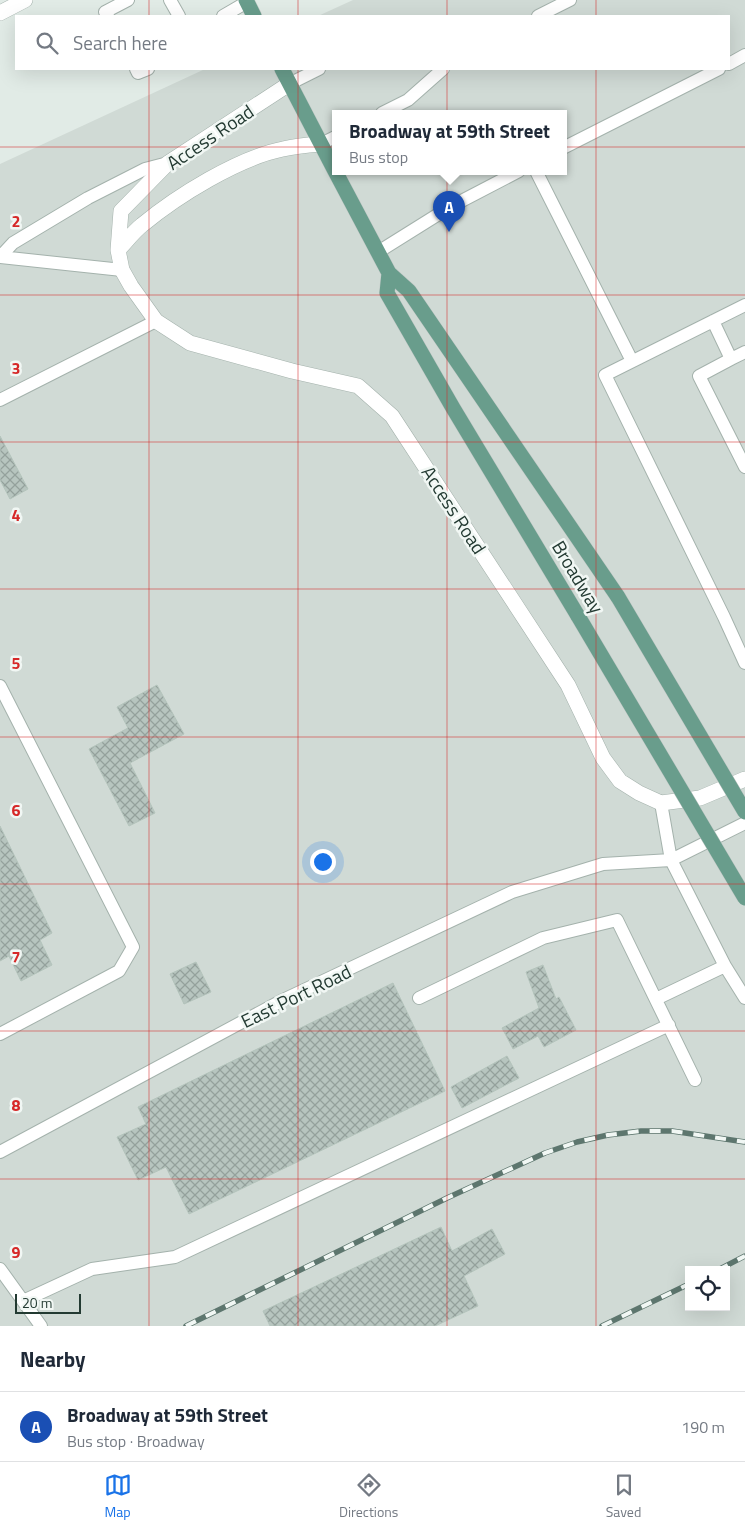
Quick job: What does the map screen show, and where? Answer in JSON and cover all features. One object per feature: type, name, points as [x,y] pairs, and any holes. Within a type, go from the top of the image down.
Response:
[{"type":"main road","points":[[247,1],[254,15]]},
{"type":"main road","name":"Broadway","points":[[282,70],[332,165]]},
{"type":"main road","name":"Broadway","points":[[337,175],[389,273],[409,291],[618,597],[745,812]]},
{"type":"main road","name":"Broadway","points":[[389,273],[387,293],[453,408],[745,898]]},
{"type":"street","points":[[0,12],[25,0]]},
{"type":"street","name":"Access Road","points":[[289,84],[168,162],[121,211],[118,250],[122,270],[156,321],[190,343],[292,371],[358,386],[392,416],[568,685],[603,758],[620,782],[661,803]]},
{"type":"street","name":"Access Road","points":[[118,250],[140,226],[178,199],[216,176],[275,151],[321,144]]},
{"type":"street","points":[[661,803],[700,798],[745,779]]},
{"type":"lane","points":[[170,0],[178,15]]},
{"type":"lane","points":[[540,15],[570,0]]},
{"type":"lane","points":[[107,15],[105,12],[125,1]]},
{"type":"lane","points":[[225,15],[247,1]]},
{"type":"lane","points":[[730,63],[745,55]]},
{"type":"lane","points":[[289,84],[317,70]]},
{"type":"lane","points":[[388,110],[408,100],[442,70]]},
{"type":"lane","points":[[567,146],[717,70]]},
{"type":"lane","points":[[321,144],[332,138]]},
{"type":"lane","points":[[122,270],[0,257],[13,242],[88,198],[146,169],[168,162]]},
{"type":"lane","points":[[378,252],[450,207],[511,175]]},
{"type":"lane","points":[[538,175],[632,361]]},
{"type":"lane","points":[[745,305],[605,375],[745,663]]},
{"type":"lane","points":[[0,400],[156,321]]},
{"type":"lane","points":[[713,321],[731,359]]},
{"type":"lane","points":[[745,352],[699,376],[745,466]]},
{"type":"lane","points":[[0,686],[133,947],[119,972],[0,1034]]},
{"type":"lane","points":[[661,803],[671,860],[725,966],[745,998]]},
{"type":"lane","points":[[671,860],[745,823]]},
{"type":"lane","name":"East Port Road","points":[[0,1152],[284,1000],[512,892],[603,864],[671,860]]},
{"type":"lane","points":[[419,998],[543,938],[617,920],[695,1080]]},
{"type":"lane","points":[[656,999],[725,966]]},
{"type":"lane","points":[[23,1301],[92,1269],[175,1257],[669,1025]]},
{"type":"lane","points":[[0,1269],[41,1326]]},
{"type":"shaded area","points":[[353,0],[745,0],[745,1326],[0,1326],[0,164],[203,70],[730,70],[730,15],[320,15]]},
{"type":"building","points":[[0,436],[28,489],[10,499],[0,480]]},
{"type":"building","points":[[157,685],[184,734],[130,763],[155,813],[129,826],[89,749],[128,728],[117,707]]},
{"type":"building","points":[[0,826],[52,933],[40,940],[52,965],[21,981],[9,956],[0,961]]},
{"type":"building","points":[[196,962],[211,992],[184,1004],[170,974]]},
{"type":"building","points":[[543,965],[556,999],[559,997],[576,1030],[544,1047],[538,1036],[513,1049],[502,1028],[539,1008],[526,972]]},
{"type":"building","points":[[393,983],[445,1091],[189,1214],[166,1167],[138,1180],[117,1137],[146,1124],[138,1107]]},
{"type":"building","points":[[507,1056],[519,1078],[462,1108],[451,1087]]},
{"type":"building","points":[[441,1227],[452,1251],[492,1229],[505,1254],[464,1276],[478,1306],[435,1326],[270,1326],[263,1311]]},
{"type":"railway","points":[[186,1326],[447,1198],[545,1153],[577,1142],[608,1135],[641,1131],[672,1131],[745,1142]]},
{"type":"railway","points":[[726,1266],[745,1256]]},
{"type":"railway","points":[[602,1326],[685,1286]]},
{"type":"place","name":"Broadway at 59th Street","points":[[449,232]]}]
